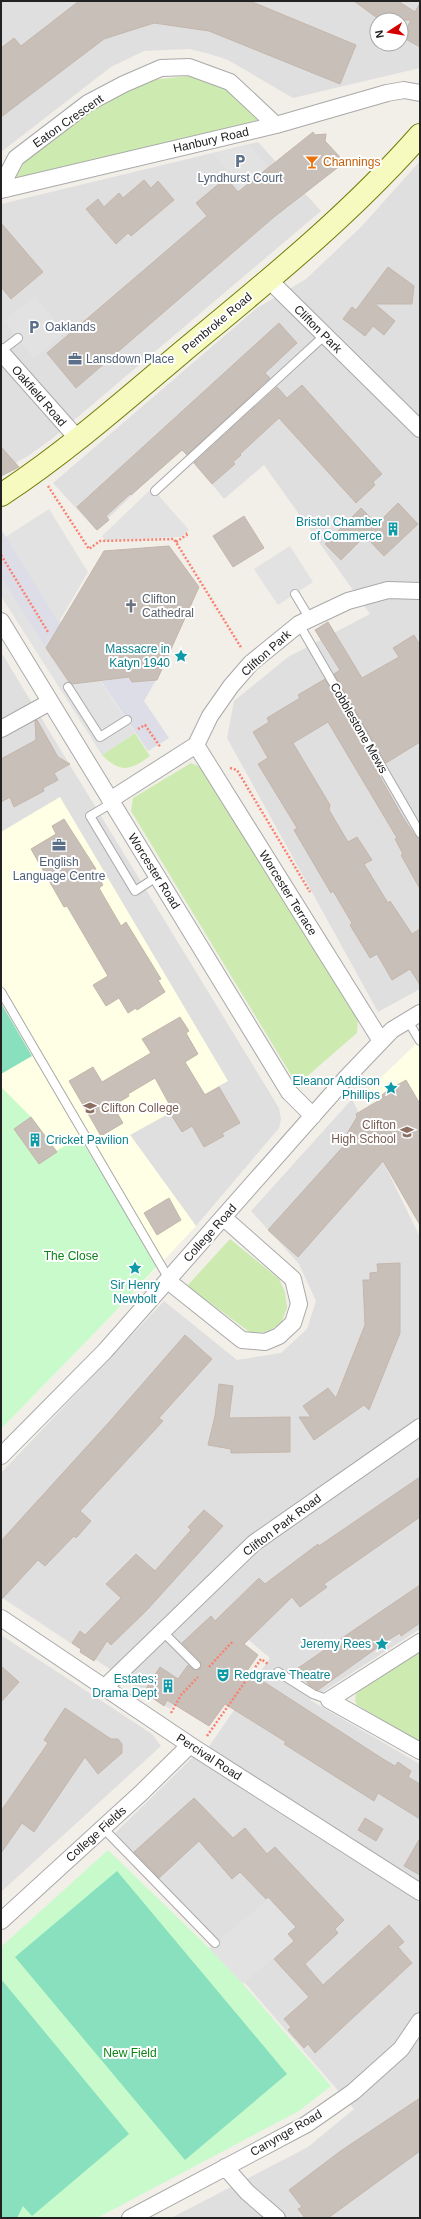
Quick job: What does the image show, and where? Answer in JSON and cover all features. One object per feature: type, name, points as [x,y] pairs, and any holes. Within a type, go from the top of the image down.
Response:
[{"type":"main road","name":"Pembroke Road","points":[[1,495],[38,470],[78,439],[268,279],[359,200],[420,135]]},
{"type":"street","name":"Eaton Crescent","points":[[4,189],[6,177],[16,158],[88,103],[160,68],[189,67],[230,82],[276,125]]},
{"type":"street","name":"Hanbury Road","points":[[4,189],[276,125],[387,93],[404,90],[420,92]]},
{"type":"street","name":"Clifton Park","points":[[268,279],[324,336],[374,382],[420,429]]},
{"type":"street","name":"Oakfield Road","points":[[1,352],[78,439]]},
{"type":"street","name":"Clifton Park","points":[[196,745],[210,716],[231,686],[251,664],[304,621],[348,601],[388,590],[420,591]]},
{"type":"street","name":"Worcester Road","points":[[1,621],[289,1092],[313,1116]]},
{"type":"street","points":[[1,729],[50,702]]},
{"type":"street","points":[[111,801],[196,745]]},
{"type":"street","name":"Worcester Terrace","points":[[196,745],[381,1041]]},
{"type":"street","name":"College Road","points":[[1,1456],[105,1351],[381,1041],[392,1030],[414,1017]]},
{"type":"street","points":[[168,1280],[242,1340],[265,1342],[279,1336],[293,1323],[299,1304],[293,1279],[224,1218]]},
{"type":"street","name":"Clifton Park Road","points":[[104,1688],[254,1543],[350,1474],[420,1427]]},
{"type":"street","name":"Percival Road","points":[[1,1618],[163,1727],[420,1892]]},
{"type":"street","points":[[420,1642],[329,1700],[420,1751]]},
{"type":"street","name":"College Fields","points":[[1,1921],[194,1747]]},
{"type":"street","name":"Canynge Road","points":[[130,2218],[307,2124],[353,2092],[401,2049],[420,2021]]},
{"type":"street","points":[[225,2167],[247,2192],[277,2218]]},
{"type":"lane","points":[[155,490],[324,336]]},
{"type":"lane","points":[[1,352],[18,338]]},
{"type":"lane","name":"Cobblestone Mews","points":[[295,594],[304,621],[420,833]]},
{"type":"lane","points":[[68,687],[100,737],[127,720]]},
{"type":"lane","points":[[111,801],[90,816],[134,891],[158,876]]},
{"type":"lane","points":[[1,992],[168,1280]]},
{"type":"lane","points":[[414,1017],[420,1041]]},
{"type":"lane","points":[[162,1631],[196,1665]]},
{"type":"lane","points":[[278,1672],[313,1694],[329,1700]]},
{"type":"lane","points":[[104,1828],[215,1943]]},
{"type":"path","points":[[38,470],[89,549],[100,541],[174,539],[251,664]]},
{"type":"path","points":[[176,542],[188,534],[186,533]]},
{"type":"path","points":[[1,554],[48,632]]},
{"type":"path","points":[[136,730],[145,725],[158,744]]},
{"type":"path","points":[[163,1727],[181,1695],[232,1643],[234,1643]]},
{"type":"path","points":[[194,1747],[261,1659]]},
{"type":"shaded area","points":[[1,1],[420,1],[420,68],[293,98],[228,60],[189,49],[144,51],[111,67],[1,152]]},
{"type":"shaded area","points":[[258,142],[321,211],[53,438],[28,456],[1,471],[1,204]]},
{"type":"shaded area","name":"Lyndhurst Court","points":[[249,145],[268,167],[242,189],[213,154]]},
{"type":"shaded area","points":[[420,161],[420,989],[378,1012],[227,738],[234,701],[288,657],[370,614],[264,465],[224,499],[182,447],[96,530],[53,483],[257,308],[306,279],[362,226]]},
{"type":"shaded area","name":"Oaklands","points":[[35,296],[65,333],[34,358],[4,321]]},
{"type":"shaded area","points":[[152,488],[189,530],[181,537],[105,540],[102,536]]},
{"type":"shaded area","points":[[49,509],[88,572],[60,620],[135,733],[102,755],[1,596],[1,540]]},
{"type":"shaded area","points":[[1,529],[60,625],[46,648],[1,577]]},
{"type":"shaded area","points":[[290,546],[313,582],[278,605],[254,569]]},
{"type":"shaded area","points":[[1,652],[279,1108],[281,1119],[279,1128],[196,1226],[1,956]]},
{"type":"shaded area","points":[[129,677],[132,682],[156,680],[144,701],[169,738],[148,751],[101,681]]},
{"type":"shaded area","name":"Clifton College","points":[[60,797],[228,1081],[130,1135],[196,1226],[1,1429],[1,832]]},
{"type":"shaded area","name":"Clifton High School","points":[[420,1040],[420,1173],[368,1090]]},
{"type":"shaded area","points":[[352,1099],[420,1237],[420,1629],[310,1700],[420,1764],[420,2218],[171,2218],[308,2147],[354,2109],[115,1833],[194,1756],[199,1761],[270,1658],[238,1631],[170,1709],[1,1597],[1,1473],[164,1301],[237,1360],[281,1353],[307,1329],[316,1301],[299,1264],[251,1211]]},
{"type":"shaded area","points":[[1,1635],[152,1734],[161,1746],[1,1892]]},
{"type":"shaded area","points":[[270,1898],[296,1927],[288,1934],[294,1941],[243,1984],[209,1948]]},
{"type":"green space","points":[[189,76],[225,88],[258,120],[14,180],[27,158],[94,107],[150,80]]},
{"type":"green space","points":[[135,733],[150,756],[137,765],[125,768],[120,767],[108,761],[102,755]]},
{"type":"green space","points":[[191,763],[202,768],[358,1018],[357,1033],[304,1079],[293,1078],[131,811],[133,798]]},
{"type":"green space","points":[[1,1003],[32,1056],[1,1074]]},
{"type":"green space","name":"The Close","points":[[1,1087],[31,1117],[56,1151],[80,1138],[158,1265],[111,1316],[1,1429]]},
{"type":"green space","points":[[230,1239],[279,1279],[285,1292],[287,1308],[281,1324],[267,1332],[251,1333],[187,1286]]},
{"type":"green space","points":[[420,1650],[420,1742],[357,1705],[355,1700],[356,1694],[360,1690]]},
{"type":"green space","name":"New Field","points":[[108,1850],[209,1948],[243,1984],[331,2086],[299,2111],[97,2218],[1,2218],[1,1947]]},
{"type":"green space","points":[[117,1871],[287,2074],[185,2160],[15,1957]]},
{"type":"green space","points":[[1,1979],[129,2134],[32,2216],[23,2206],[17,2218],[1,2218]]},
{"type":"building","points":[[79,1],[250,1],[356,45],[340,84],[209,31],[154,23],[104,39],[1,117],[1,48],[14,38],[21,46]]},
{"type":"building","points":[[354,1],[398,1],[415,12],[420,3],[420,47],[409,41],[409,24],[411,20],[409,20],[409,12],[369,12]]},
{"type":"building","points":[[313,132],[315,135],[326,134],[325,141],[339,156],[341,165],[274,217],[76,388],[47,353],[207,216],[196,203],[226,178],[238,192]]},
{"type":"building","points":[[144,180],[151,188],[158,181],[174,200],[131,236],[128,233],[116,244],[86,209],[98,199],[104,207],[119,193],[123,198]]},
{"type":"building","points":[[1,223],[43,272],[11,299],[1,287]]},
{"type":"building","points":[[388,267],[414,286],[412,304],[375,304],[395,321],[384,335],[373,326],[365,336],[343,319],[352,307],[356,310]]},
{"type":"building","points":[[279,323],[297,343],[265,373],[270,378],[187,455],[182,450],[131,495],[130,494],[106,516],[109,520],[97,530],[77,507]]},
{"type":"building","points":[[302,385],[382,474],[373,482],[375,485],[356,503],[279,418],[240,454],[241,455],[233,462],[235,464],[212,484],[194,463],[277,387],[287,398]]},
{"type":"building","points":[[1,447],[19,467],[1,476]]},
{"type":"building","points":[[398,503],[418,524],[384,556],[365,536],[341,560],[325,544],[361,508],[377,524]]},
{"type":"building","points":[[244,516],[264,548],[233,567],[213,536]]},
{"type":"building","name":"Clifton Cathedral","points":[[169,546],[199,587],[157,680],[132,682],[129,677],[72,684],[69,682],[46,648],[104,551]]},
{"type":"building","points":[[328,622],[362,678],[399,657],[393,648],[414,635],[420,645],[420,742],[386,763],[334,674],[340,670],[315,630]]},
{"type":"building","points":[[325,679],[402,816],[415,836],[420,838],[420,889],[401,855],[403,854],[395,839],[397,838],[328,722],[293,743],[330,805],[329,810],[348,842],[357,837],[372,860],[364,864],[388,903],[390,901],[412,934],[420,929],[420,985],[410,969],[392,980],[377,954],[370,958],[350,925],[352,923],[333,891],[331,893],[294,830],[297,828],[258,764],[268,758],[253,732],[269,722],[267,718],[300,698],[298,695]]},
{"type":"building","points":[[37,720],[58,757],[70,764],[54,773],[58,780],[43,788],[44,791],[14,807],[10,797],[1,802],[1,759],[36,740],[35,721]]},
{"type":"building","points":[[64,819],[96,869],[94,870],[103,885],[99,888],[121,926],[126,922],[161,979],[158,980],[165,992],[137,1010],[136,1008],[128,1013],[119,998],[106,1006],[93,985],[108,976],[67,906],[64,907],[31,849],[56,834],[52,826]]},
{"type":"building","points":[[180,1017],[189,1031],[186,1033],[198,1054],[185,1062],[205,1095],[219,1087],[240,1123],[222,1133],[224,1136],[204,1147],[192,1126],[182,1132],[170,1113],[173,1111],[155,1078],[128,1094],[129,1096],[113,1106],[123,1123],[101,1136],[69,1081],[93,1067],[102,1082],[151,1053],[142,1039]]},
{"type":"building","points":[[406,1080],[420,1104],[420,1225],[383,1161],[298,1257],[268,1230],[349,1140],[345,1137],[357,1117],[356,1114],[383,1098],[382,1095],[387,1091]]},
{"type":"building","name":"Cricket Pavilion","points":[[31,1117],[57,1152],[39,1164],[14,1129]]},
{"type":"building","points":[[169,1198],[181,1220],[157,1235],[144,1213]]},
{"type":"building","points":[[400,1263],[400,1333],[369,1410],[364,1405],[314,1440],[299,1417],[311,1417],[303,1406],[328,1388],[336,1398],[365,1325],[363,1280],[370,1280],[370,1273],[378,1272],[377,1264]]},
{"type":"building","points":[[185,1335],[212,1359],[159,1418],[163,1421],[80,1511],[91,1521],[76,1538],[74,1536],[45,1566],[38,1560],[1,1600],[1,1541],[111,1420]]},
{"type":"building","points":[[219,1384],[233,1386],[229,1418],[290,1417],[290,1452],[231,1453],[231,1449],[208,1445],[215,1416]]},
{"type":"building","points":[[420,1477],[420,1517],[324,1584],[327,1587],[300,1607],[292,1597],[244,1644],[258,1655],[247,1671],[383,1759],[395,1766],[398,1762],[411,1771],[408,1777],[420,1784],[420,1819],[378,1793],[374,1801],[284,1744],[286,1742],[225,1704],[209,1726],[167,1700],[164,1706],[144,1692],[160,1667],[178,1679],[188,1665],[194,1670],[200,1669],[200,1661],[182,1643],[211,1616],[215,1621],[259,1578],[265,1584],[318,1544],[319,1546]]},
{"type":"building","points":[[204,1510],[223,1526],[147,1610],[111,1645],[107,1641],[94,1661],[80,1652],[81,1649],[72,1643],[80,1631],[85,1635],[121,1598],[106,1584],[136,1554],[155,1571],[191,1530],[188,1527]]},
{"type":"building","points":[[420,1585],[420,1623],[401,1636],[400,1633],[388,1640],[318,1690],[309,1685],[298,1668]]},
{"type":"building","points":[[1,1666],[19,1682],[1,1702]]},
{"type":"building","points":[[65,1708],[111,1739],[118,1739],[122,1744],[122,1753],[98,1774],[85,1757],[34,1832],[22,1823],[1,1853],[1,1811],[48,1743],[44,1740]]},
{"type":"building","points":[[194,1798],[233,1838],[245,1828],[267,1854],[275,1847],[344,1920],[335,1929],[338,1933],[305,1964],[323,1985],[389,1925],[404,1942],[398,1947],[412,1963],[315,2053],[308,2044],[304,2048],[288,2030],[291,2027],[284,2019],[309,1997],[274,1959],[294,1941],[288,1934],[296,1927],[268,1897],[266,1899],[240,1872],[232,1879],[199,1841],[159,1878],[134,1852]]},
{"type":"building","points":[[365,1818],[383,1829],[376,1841],[358,1830]]},
{"type":"building","points":[[420,1838],[420,1875],[404,1866]]},
{"type":"building","points":[[420,2098],[420,2151],[328,2218],[305,2218],[298,2209],[302,2207],[289,2190],[342,2150]]},
{"type":"place","name":"Lyndhurst Court","points":[[240,161]]},
{"type":"place","name":"Channings","points":[[312,162]]},
{"type":"place","name":"Oaklands","points":[[34,327]]},
{"type":"place","name":"Lansdown Place","points":[[75,359]]},
{"type":"place","name":"Bristol Chamber of Commerce","points":[[393,529]]},
{"type":"place","name":"Clifton Cathedral","points":[[131,606]]},
{"type":"place","name":"Massacre in Katyn 1940","points":[[181,656]]},
{"type":"place","name":"English Language Centre","points":[[59,845]]},
{"type":"place","name":"Eleanor Addison Phillips","points":[[391,1088]]},
{"type":"place","name":"Clifton College","points":[[90,1108]]},
{"type":"place","name":"Clifton High School","points":[[407,1132]]},
{"type":"place","name":"Cricket Pavilion","points":[[35,1140]]},
{"type":"place","name":"Sir Henry Newbolt","points":[[135,1268]]},
{"type":"place","name":"Jeremy Rees","points":[[382,1644]]},
{"type":"place","name":"Redgrave Theatre","points":[[223,1675]]},
{"type":"place","name":"Estates; Drama Dept","points":[[168,1686]]}]
